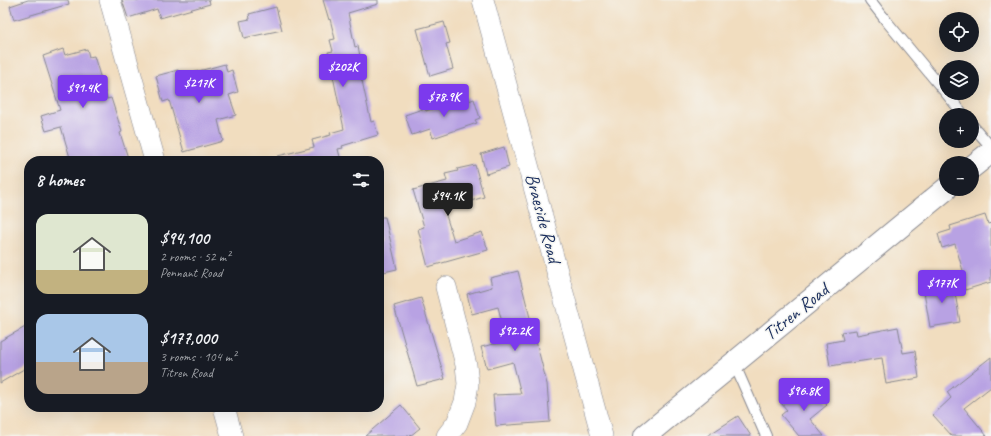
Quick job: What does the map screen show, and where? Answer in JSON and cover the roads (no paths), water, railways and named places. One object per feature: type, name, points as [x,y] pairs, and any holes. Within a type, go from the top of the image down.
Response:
[{"type":"street","points":[[110,0],[154,156]]},
{"type":"street","name":"Braeside Road","points":[[483,0],[602,436]]},
{"type":"street","points":[[979,161],[991,152]]},
{"type":"street","name":"Titren Road","points":[[645,436],[939,195]]},
{"type":"street","points":[[446,287],[466,365],[468,384],[465,402],[457,423],[447,436]]},
{"type":"street","points":[[225,412],[232,436]]},
{"type":"lane","points":[[870,0],[958,108]]},
{"type":"lane","points":[[979,132],[991,147]]},
{"type":"lane","points":[[734,363],[766,436]]}]
